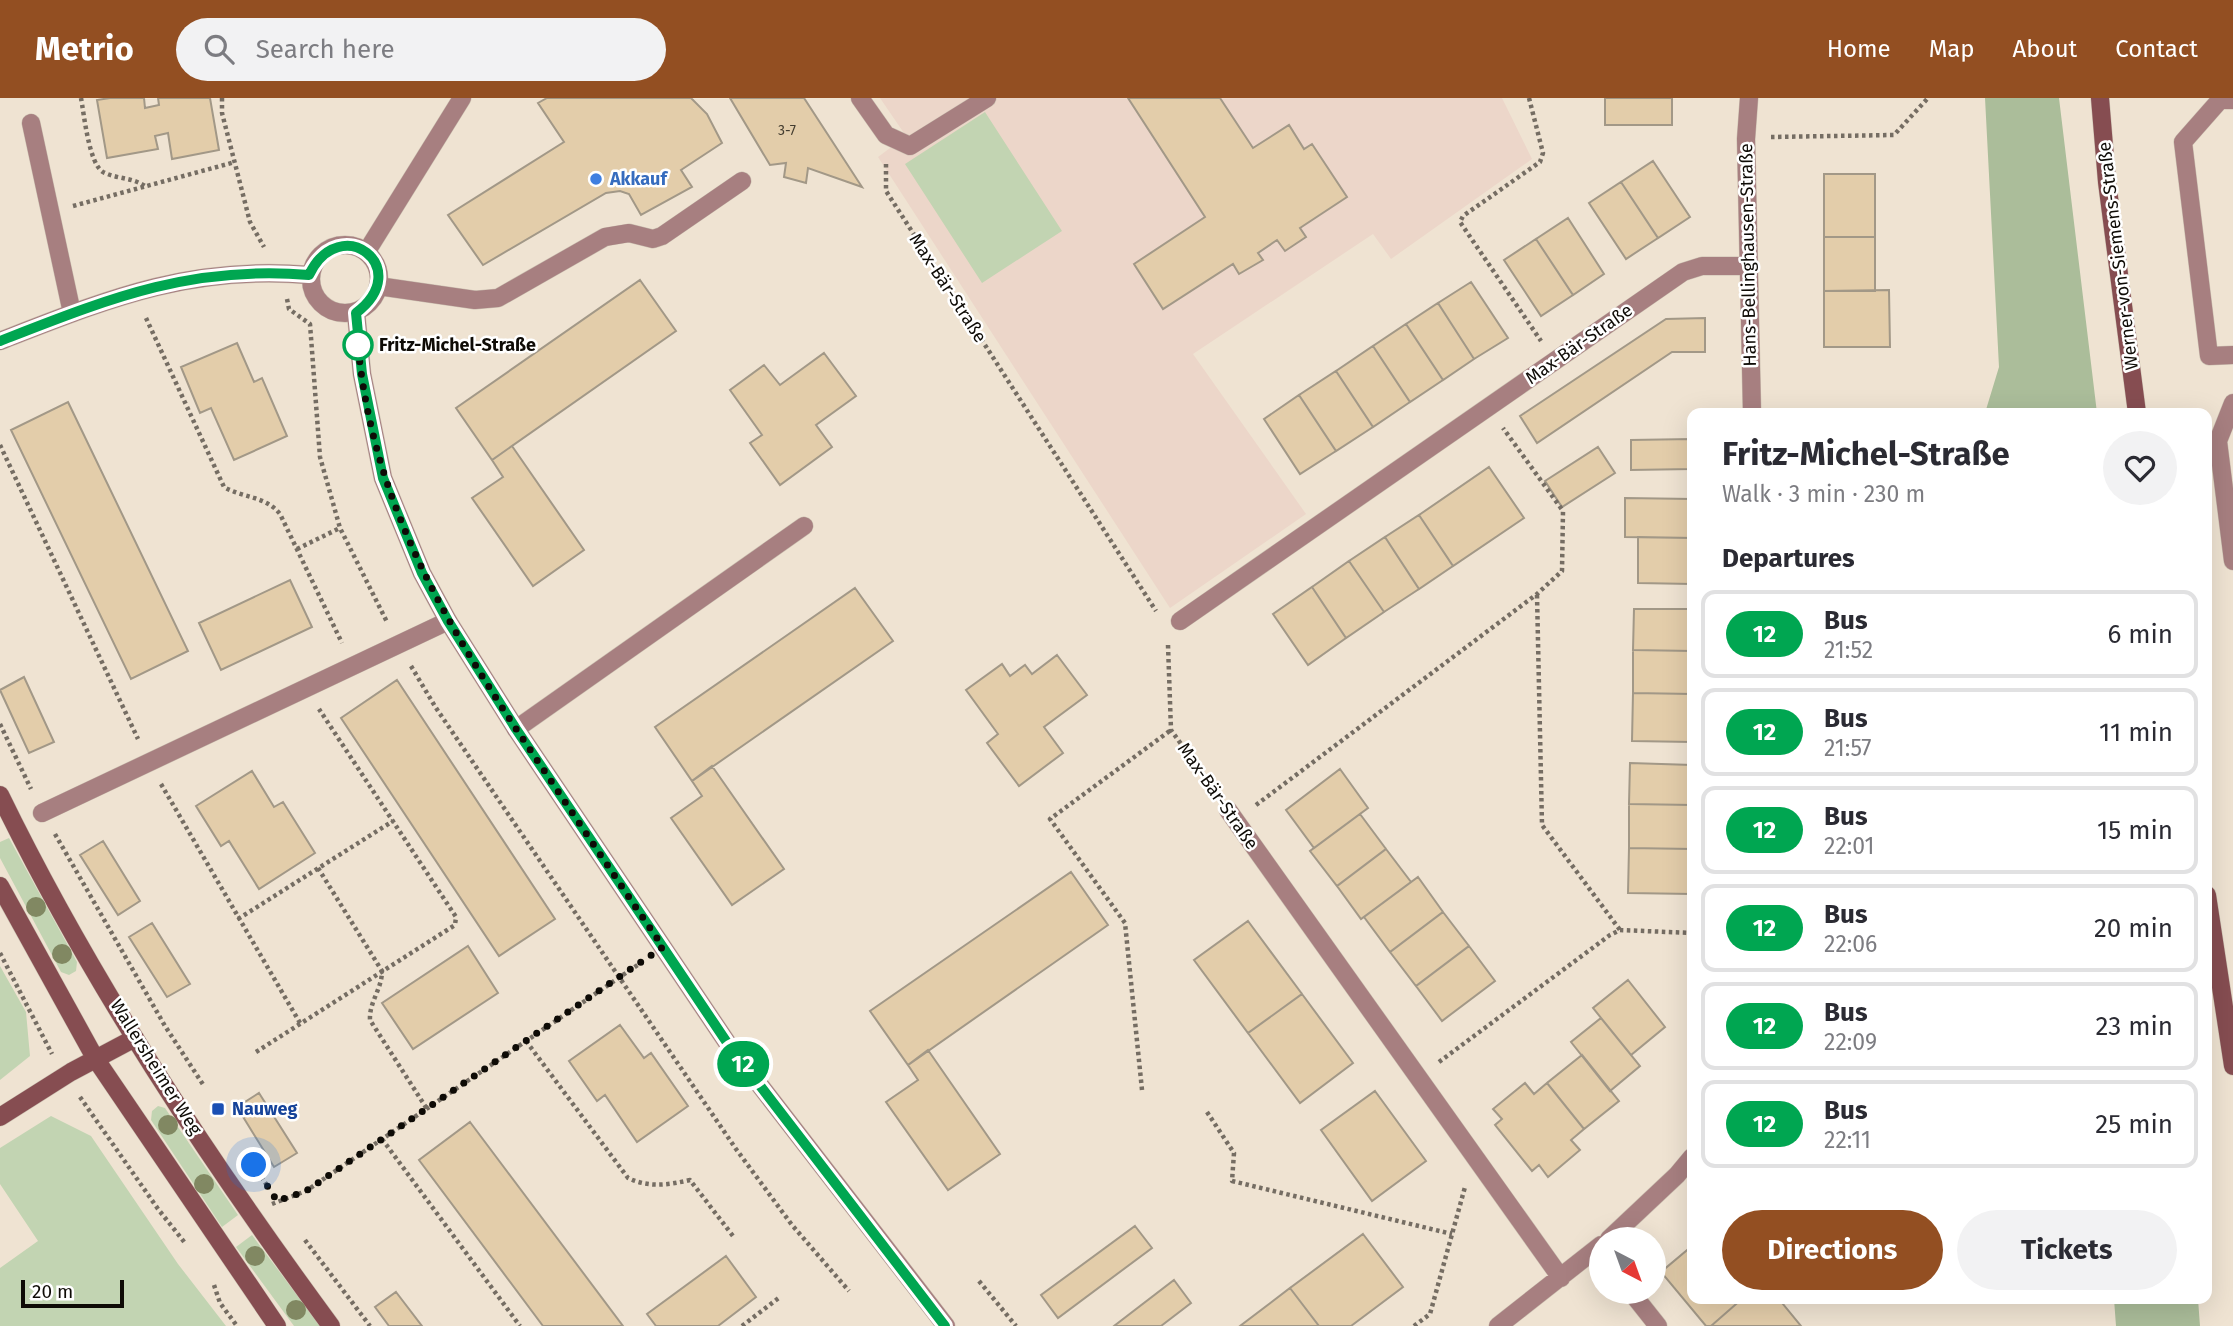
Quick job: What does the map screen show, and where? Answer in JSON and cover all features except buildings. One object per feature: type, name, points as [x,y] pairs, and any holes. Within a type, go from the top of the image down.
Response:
[{"type":"street","points":[[367,251],[462,98]]},
{"type":"street","points":[[860,98],[886,135],[910,146],[987,98]]},
{"type":"street","name":"Hans-Bellinghausen-Straße","points":[[1749,98],[1746,139],[1752,408]]},
{"type":"street","name":"Werner-von-Siemens-Straße","points":[[2100,98],[2107,182],[2136,408]]},
{"type":"street","points":[[2233,100],[2220,100],[2183,142],[2209,356],[2233,355]]},
{"type":"street","points":[[31,123],[72,313]]},
{"type":"street","points":[[378,286],[475,300],[498,298],[605,237],[629,233],[653,239],[662,236],[742,181]]},
{"type":"street","points":[[349,244],[367,251],[379,268],[378,286],[370,303],[356,313],[341,313],[324,307],[312,293],[309,275],[316,259],[330,249],[349,244]]},
{"type":"street","name":"Max-Bär-Straße","points":[[1180,621],[1683,272],[1702,266],[1748,266]]},
{"type":"street","points":[[0,341],[134,291],[206,276],[282,273],[309,275]]},
{"type":"street","points":[[356,313],[362,374],[383,478],[410,548],[448,621],[516,729],[756,1083],[946,1326]]},
{"type":"street","points":[[2233,402],[2218,441],[2233,561]]},
{"type":"street","points":[[516,729],[804,526]]},
{"type":"street","points":[[42,813],[448,621]]},
{"type":"street","name":"Wallersheimer Weg","points":[[0,795],[135,1038],[253,1216],[331,1326]]},
{"type":"street","name":"Max-Bär-Straße","points":[[1231,815],[1561,1278]]},
{"type":"street","points":[[0,886],[95,1058],[277,1326]]},
{"type":"street","points":[[2212,928],[2233,1066]]},
{"type":"street","points":[[0,1117],[95,1058],[135,1038]]},
{"type":"street","points":[[1623,1227],[1687,1163]]},
{"type":"street","points":[[1498,1326],[1589,1257]]},
{"type":"street","points":[[1641,1304],[1658,1326]]},
{"type":"path","points":[[81,98],[94,163],[103,172],[133,178],[145,186]]},
{"type":"path","points":[[222,98],[222,113],[250,222],[282,273]]},
{"type":"path","points":[[1529,98],[1543,153],[1540,162],[1463,216],[1460,222],[1554,360]]},
{"type":"path","points":[[1746,139],[1894,135],[1928,98]]},
{"type":"path","name":"Max-Bär-Straße","points":[[886,135],[886,191],[1161,618]]},
{"type":"path","points":[[52,212],[235,162]]},
{"type":"path","points":[[134,291],[224,486],[236,494],[271,503],[281,514],[353,666]]},
{"type":"path","points":[[1231,815],[1537,594],[1562,571],[1563,511],[1488,406]]},
{"type":"path","points":[[0,445],[149,762],[300,1023]]},
{"type":"path","points":[[297,549],[340,528]]},
{"type":"path","points":[[1537,594],[1542,825],[1620,930]]},
{"type":"path","name":"Max-Bär-Straße","points":[[1168,642],[1171,730],[1231,815]]},
{"type":"path","points":[[256,1052],[455,925],[456,917],[306,688]]},
{"type":"path","points":[[0,723],[42,813],[165,1026],[204,1086]]},
{"type":"path","points":[[1142,1090],[1125,923],[1049,819],[1171,730]]},
{"type":"path","points":[[238,919],[393,821]]},
{"type":"path","points":[[318,868],[382,971],[382,983],[369,1009],[370,1020],[427,1109]]},
{"type":"path","points":[[1418,1077],[1610,935],[1620,930],[1687,933]]},
{"type":"path","points":[[253,1216],[277,1201],[306,1191],[663,947]]},
{"type":"path","points":[[0,953],[39,1032],[65,1076],[158,1209],[190,1248]]},
{"type":"path","points":[[619,978],[784,1214],[849,1292]]},
{"type":"path","points":[[526,1041],[628,1178],[643,1185],[667,1185],[691,1180],[733,1236]]},
{"type":"path","points":[[1208,1112],[1234,1153],[1233,1181],[1452,1234]]},
{"type":"path","points":[[382,1139],[520,1326]]},
{"type":"path","points":[[246,1153],[284,1211]]},
{"type":"path","points":[[1414,1326],[1430,1314],[1474,1156]]},
{"type":"path","points":[[299,1232],[369,1326]]},
{"type":"path","points":[[209,1278],[220,1303],[237,1326]]},
{"type":"path","points":[[979,1282],[1016,1326]]},
{"type":"path","points":[[742,1326],[780,1297]]},
{"type":"shaded area","points":[[880,98],[1502,98],[1532,159],[1391,259],[1373,234],[1193,354],[1306,514],[1170,608],[878,157],[906,136]]},
{"type":"green space","points":[[1985,98],[2059,98],[2096,408],[1987,408],[1999,367]]},
{"type":"green space","points":[[985,112],[1062,231],[982,283],[905,164]]},
{"type":"green space","points":[[9,838],[77,962],[76,971],[69,975],[61,972],[0,858],[0,842]]},
{"type":"green space","points":[[0,966],[26,1012],[30,1056],[0,1080]]},
{"type":"green space","points":[[158,1106],[165,1108],[238,1215],[222,1227],[151,1120],[152,1111]]},
{"type":"green space","points":[[51,1116],[91,1136],[178,1264],[226,1326],[0,1326],[0,1268],[38,1241],[0,1184],[0,1148]]},
{"type":"green space","points":[[252,1235],[320,1326],[294,1326],[236,1247]]},
{"type":"green space","points":[[2114,1304],[2198,1304],[2200,1326],[2116,1326]]},
{"type":"bus line","name":"12","points":[[0,341],[134,291],[171,281],[206,276],[282,273],[309,275],[316,259],[330,249],[349,244],[367,251],[379,268],[378,286],[370,303],[356,313],[359,353],[370,417],[383,478],[393,507],[435,598],[516,729],[728,1044],[945,1326]]},
{"type":"place","name":"Akkauf","points":[[596,179]]},
{"type":"place","name":"Fritz-Michel-Straße","points":[[358,345]]},
{"type":"place","name":"Nauweg","points":[[218,1109]]},
{"type":"route","points":[[254,1165],[277,1201],[306,1191],[663,947],[516,729],[448,621],[422,573],[383,478],[358,345]]}]
